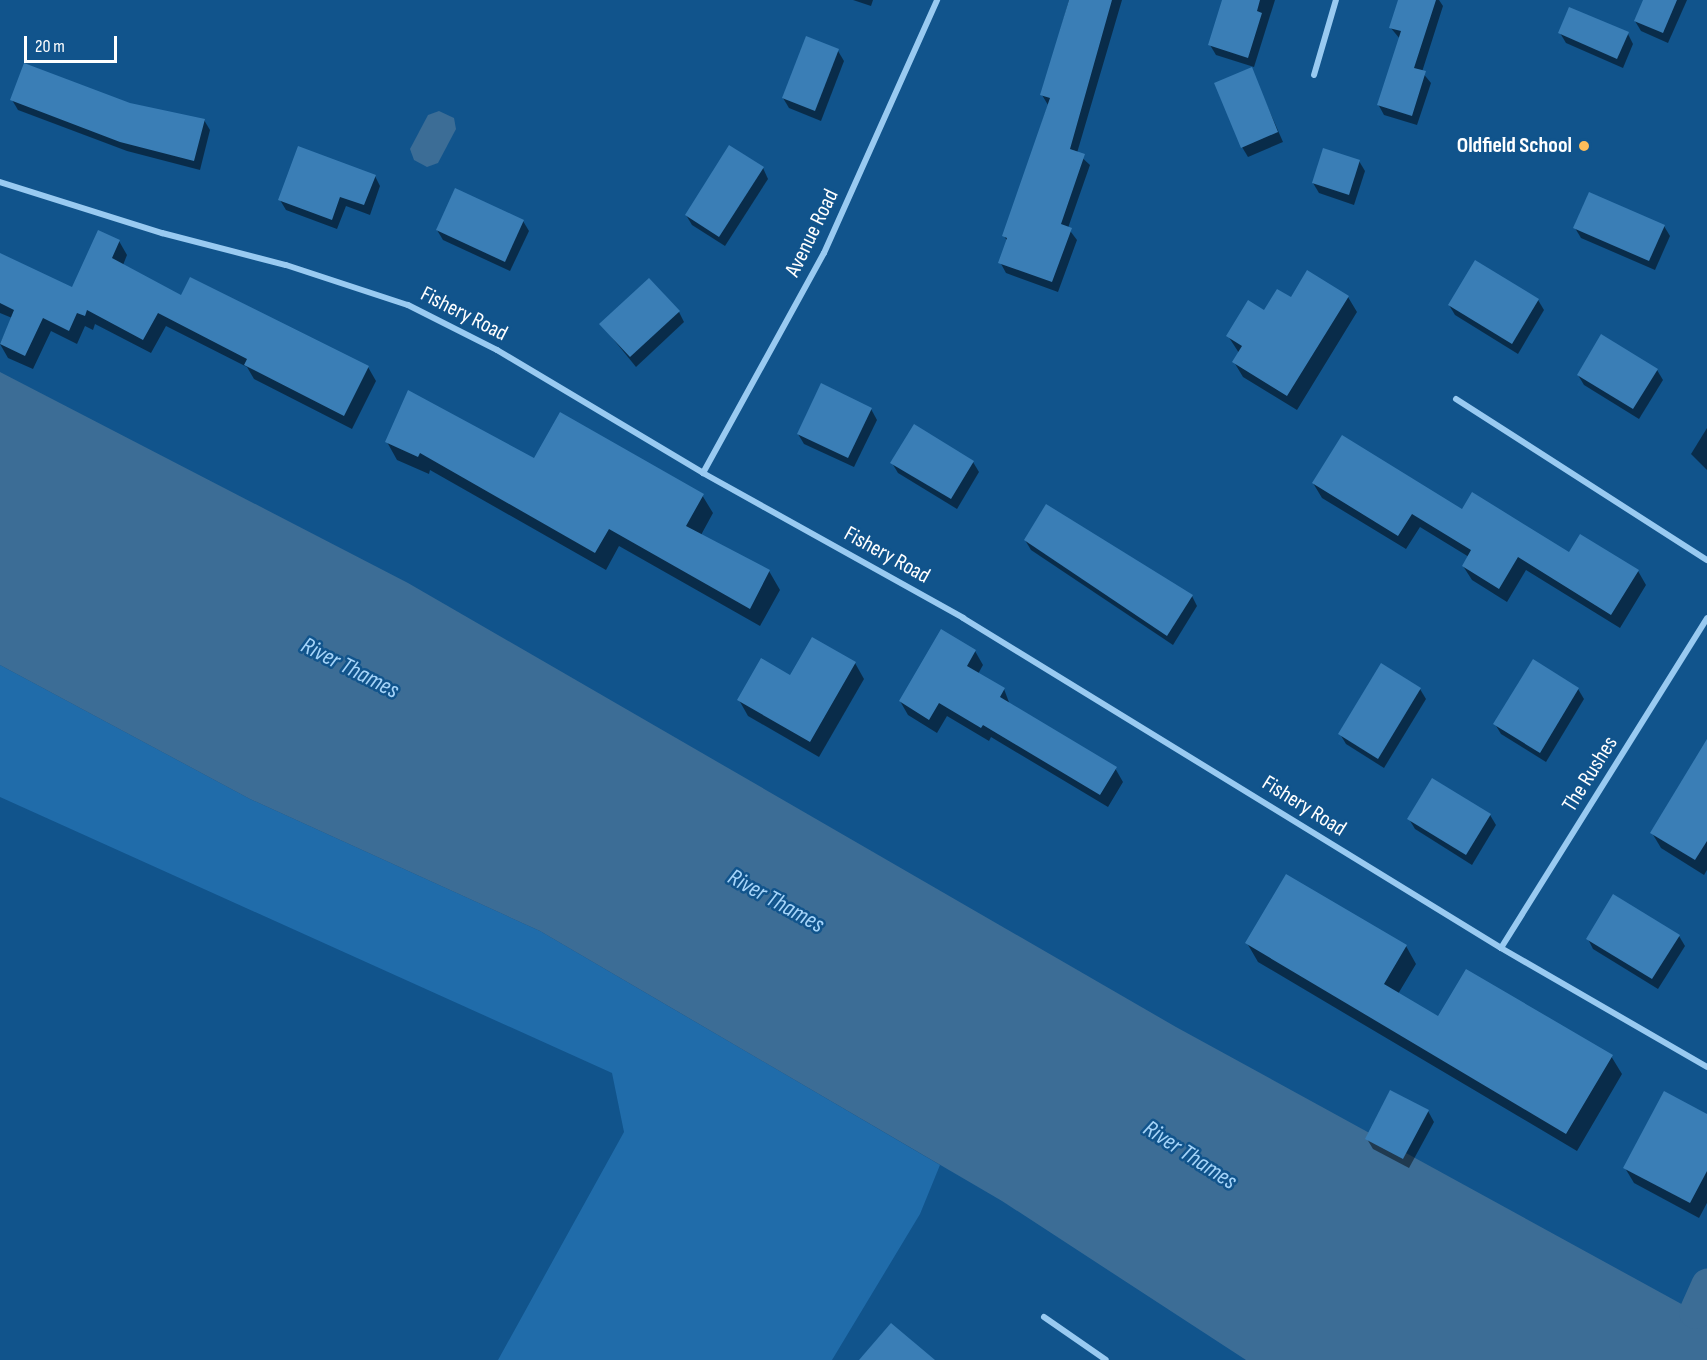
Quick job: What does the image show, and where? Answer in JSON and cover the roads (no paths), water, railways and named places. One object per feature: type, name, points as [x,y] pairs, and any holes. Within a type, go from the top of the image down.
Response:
[{"type":"street","name":"Avenue Road","points":[[703,473],[824,252],[937,0]]},
{"type":"street","points":[[1314,75],[1336,0]]},
{"type":"street","name":"Fishery Road","points":[[0,182],[162,233],[286,265],[408,305],[497,350],[703,473],[963,618],[1501,948],[1707,1067]]},
{"type":"street","points":[[1456,399],[1707,560]]},
{"type":"street","name":"The Rushes","points":[[1501,948],[1707,618]]},
{"type":"street","points":[[1044,1317],[1106,1360]]},
{"type":"water","points":[[439,111],[454,118],[456,129],[438,163],[427,167],[414,160],[410,149],[428,115]]},
{"type":"water","name":"River Thames","points":[[0,372],[408,583],[1176,1027],[1707,1318],[1707,1360],[1246,1360],[1002,1201],[540,931],[250,799],[0,665]]},
{"type":"waterway","points":[[1695,1312],[1707,1285]]},
{"type":"place","name":"Oldfield School","points":[[1584,146]]}]
